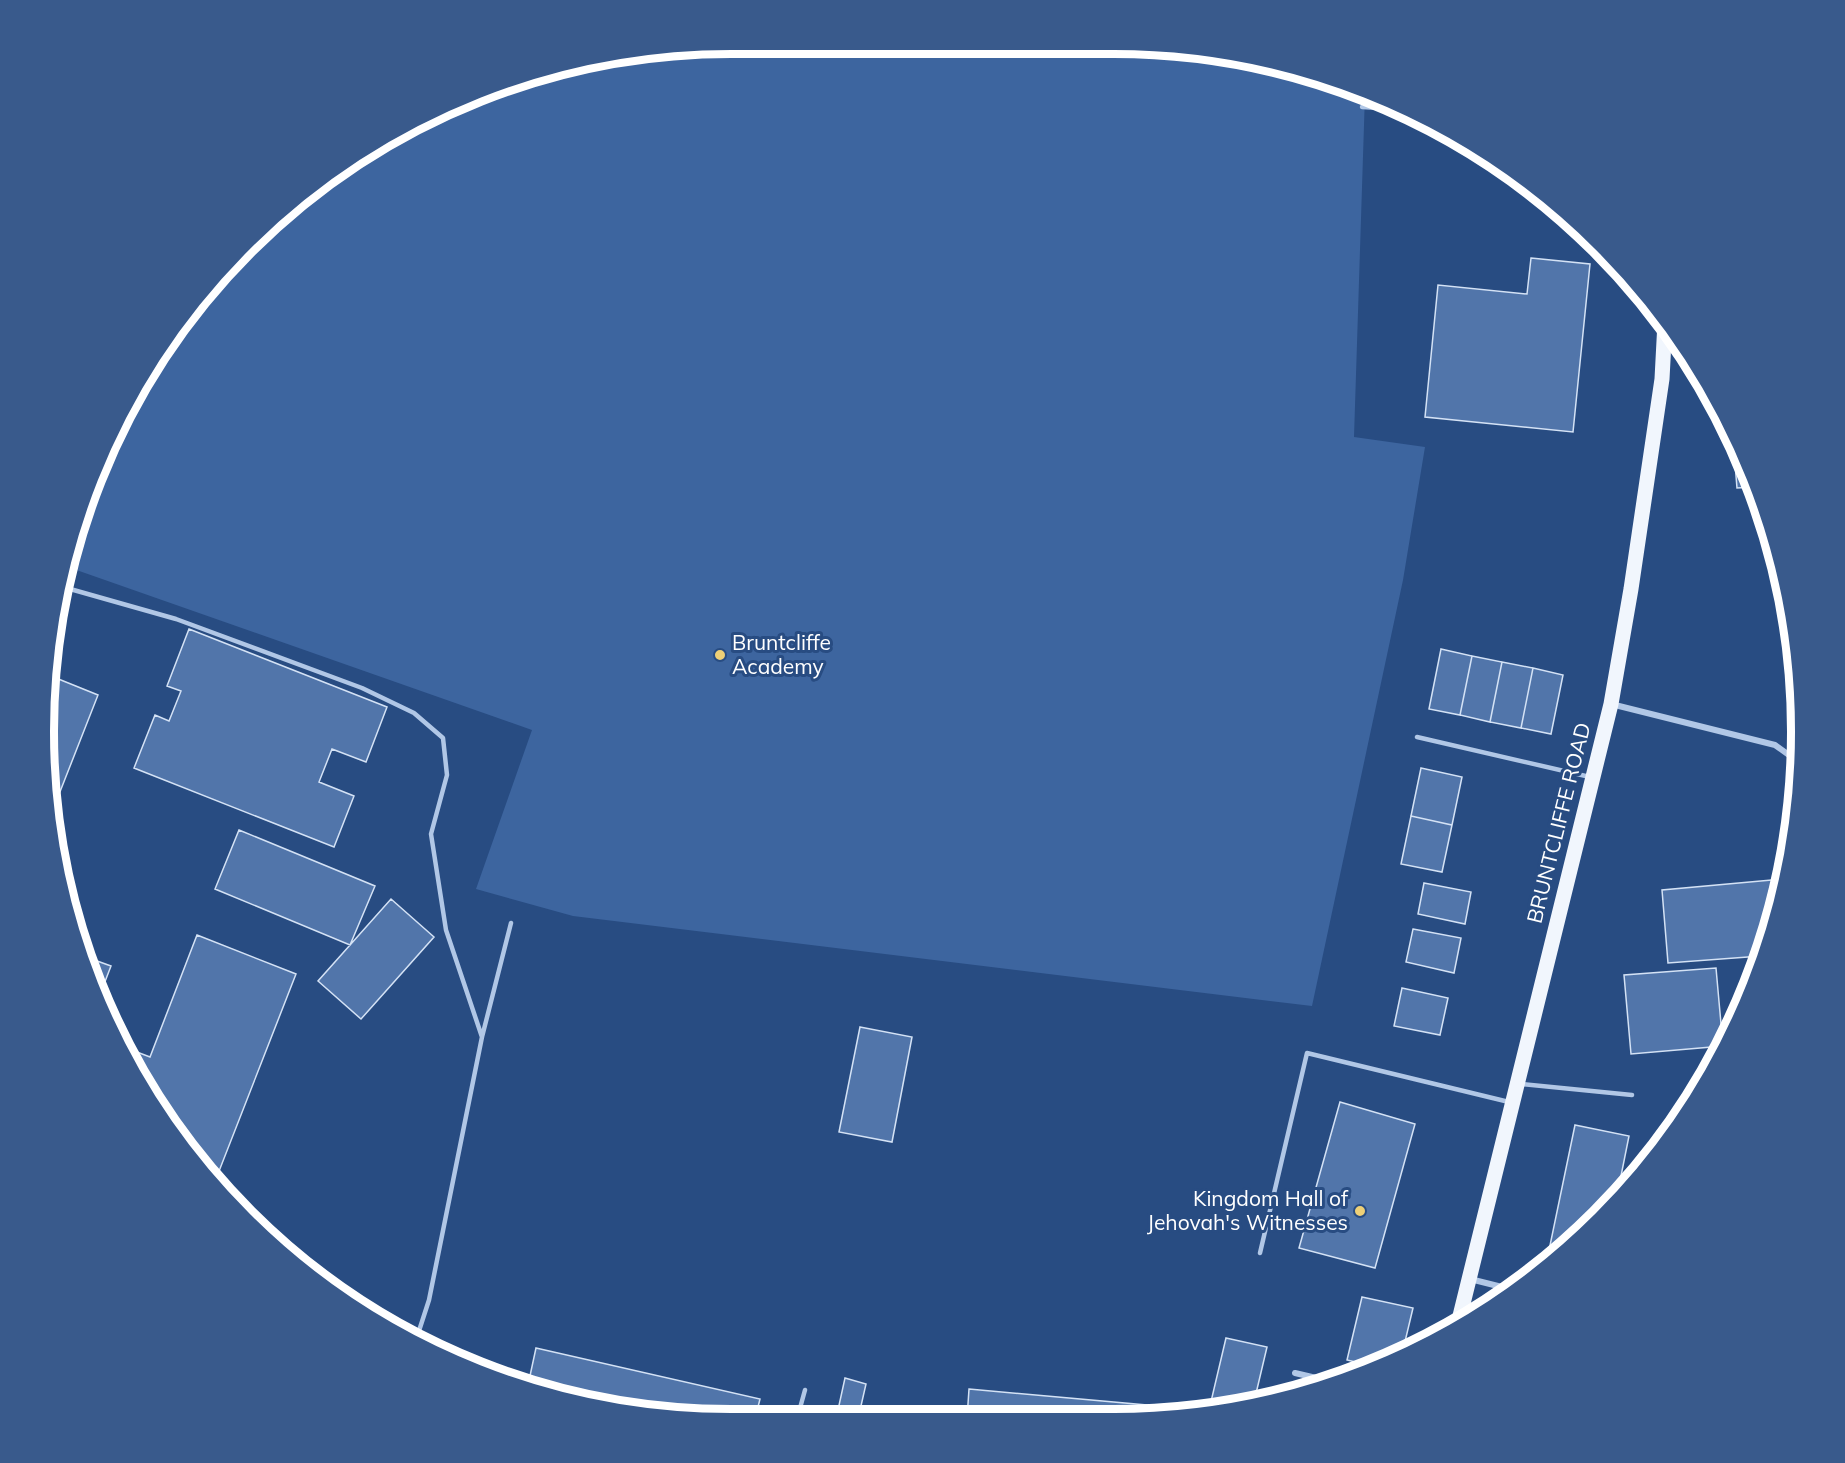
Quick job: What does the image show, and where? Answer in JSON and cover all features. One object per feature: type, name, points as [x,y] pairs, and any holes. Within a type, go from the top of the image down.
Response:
[{"type":"main road","name":"BRUNTCLIFFE ROAD","points":[[1460,1313],[1611,704],[1631,589],[1662,379],[1664,337]]},
{"type":"street","points":[[1611,704],[1775,746],[1790,757]]},
{"type":"street","points":[[1469,1279],[1500,1287]]},
{"type":"street","points":[[1295,1373],[1315,1378]]},
{"type":"lane","points":[[1362,106],[1376,107]]},
{"type":"lane","points":[[69,589],[176,619],[362,688],[414,713],[443,738],[447,776],[431,834],[446,930],[482,1037]]},
{"type":"lane","points":[[1417,737],[1592,778]]},
{"type":"lane","points":[[419,1332],[429,1300],[482,1037],[511,923]]},
{"type":"lane","points":[[1260,1253],[1307,1053],[1511,1103]]},
{"type":"lane","points":[[1516,1084],[1632,1095]]},
{"type":"lane","points":[[800,1409],[805,1390]]},
{"type":"shaded area","name":"Bruntcliffe Academy","points":[[687,55],[1158,55],[1246,67],[1289,77],[1365,103],[1354,437],[1425,447],[1403,580],[1312,1006],[573,916],[476,889],[532,730],[74,569],[90,514],[106,472],[124,432],[168,355],[194,319],[252,252],[319,194],[355,168],[432,124],[514,90],[599,67]]},
{"type":"building","points":[[1531,258],[1590,264],[1573,432],[1425,417],[1438,285],[1527,294]]},
{"type":"building","points":[[1735,463],[1745,488],[1737,488]]},
{"type":"building","points":[[189,629],[387,707],[366,762],[332,749],[319,782],[354,796],[334,847],[134,768],[155,715],[169,721],[181,691],[167,686]]},
{"type":"building","points":[[1441,649],[1472,656],[1460,715],[1429,709]]},
{"type":"building","points":[[1472,656],[1502,662],[1490,722],[1460,715]]},
{"type":"building","points":[[1502,662],[1533,668],[1521,728],[1490,722]]},
{"type":"building","points":[[1533,668],[1563,675],[1551,734],[1521,728]]},
{"type":"building","points":[[56,678],[98,695],[58,798],[54,732]]},
{"type":"building","points":[[1421,768],[1462,777],[1452,825],[1411,816]]},
{"type":"building","points":[[1411,816],[1452,825],[1442,872],[1401,864]]},
{"type":"building","points":[[239,830],[375,886],[350,945],[215,889]]},
{"type":"building","points":[[1774,880],[1752,957],[1668,963],[1662,890]]},
{"type":"building","points":[[1424,883],[1471,892],[1465,924],[1418,914]]},
{"type":"building","points":[[391,899],[434,937],[361,1019],[318,981]]},
{"type":"building","points":[[1413,929],[1461,938],[1454,973],[1406,962]]},
{"type":"building","points":[[197,935],[296,974],[218,1173],[168,1108],[135,1051],[150,1057]]},
{"type":"building","points":[[94,960],[111,966],[104,985]]},
{"type":"building","points":[[1716,968],[1722,1030],[1712,1047],[1631,1054],[1624,975]]},
{"type":"building","points":[[1402,988],[1448,998],[1440,1035],[1394,1026]]},
{"type":"building","points":[[860,1027],[912,1037],[892,1142],[839,1132]]},
{"type":"building","points":[[1340,1102],[1415,1124],[1375,1268],[1299,1248]]},
{"type":"building","points":[[1575,1125],[1629,1136],[1620,1181],[1593,1211],[1549,1250]]},
{"type":"building","points":[[1362,1297],[1413,1308],[1405,1343],[1358,1363],[1347,1360]]},
{"type":"building","points":[[1226,1338],[1267,1347],[1256,1394],[1211,1402]]},
{"type":"building","points":[[536,1348],[760,1399],[758,1409],[687,1408],[599,1396],[530,1378]]},
{"type":"building","points":[[845,1378],[866,1384],[860,1409],[838,1409]]},
{"type":"building","points":[[969,1389],[1168,1407],[1114,1409],[968,1409]]},
{"type":"place","name":"Bruntcliffe Academy","points":[[720,655]]},
{"type":"place","name":"Kingdom Hall of Jehovah's Witnesses","points":[[1360,1211]]}]
